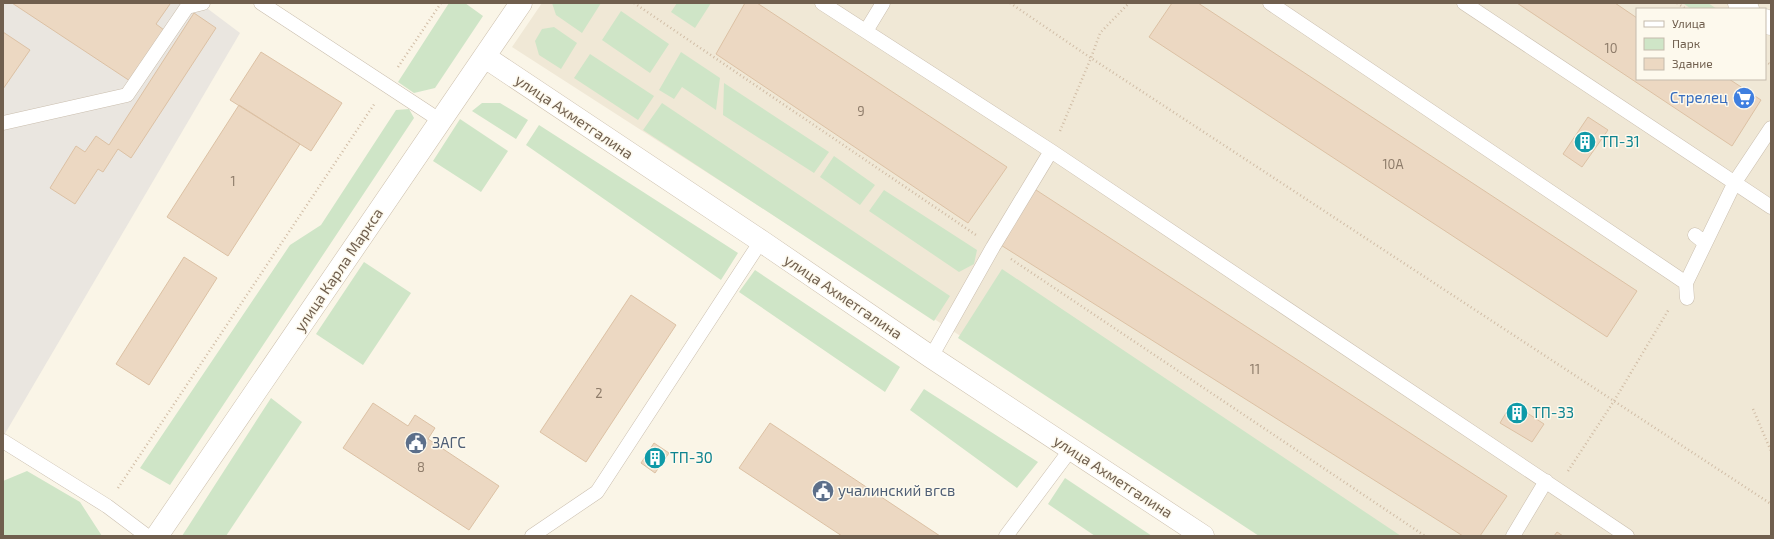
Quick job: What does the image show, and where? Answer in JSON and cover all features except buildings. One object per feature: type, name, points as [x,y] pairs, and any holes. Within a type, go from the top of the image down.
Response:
[{"type":"main road","name":"улица Карла Маркса","points":[[157,536],[521,3]]},
{"type":"main road","name":"улица Ахметгалина","points":[[485,57],[761,241],[930,357],[1202,536]]},
{"type":"lane","points":[[3,123],[127,95],[187,7],[203,3]]},
{"type":"lane","points":[[261,3],[441,121]]},
{"type":"lane","points":[[822,3],[1051,151],[1627,536]]},
{"type":"lane","points":[[866,31],[883,3]]},
{"type":"lane","points":[[1270,3],[1562,193],[1686,283]]},
{"type":"lane","points":[[1464,3],[1771,207]]},
{"type":"lane","points":[[1687,298],[1686,283],[1700,239],[1735,182],[1771,128]]},
{"type":"lane","points":[[930,357],[993,247],[1051,151]]},
{"type":"lane","points":[[532,536],[597,492],[761,241]]},
{"type":"lane","points":[[3,441],[107,506],[147,536]]},
{"type":"lane","points":[[1006,536],[1071,449]]},
{"type":"lane","points":[[1513,536],[1551,485]]},
{"type":"path","points":[[107,506],[441,3]]},
{"type":"path","points":[[634,3],[993,247],[1424,536]]},
{"type":"path","points":[[1010,3],[1091,58],[1771,504]]},
{"type":"path","points":[[1051,151],[1091,58],[1100,32],[1129,3]]},
{"type":"path","points":[[1551,485],[1614,401],[1686,283]]},
{"type":"path","points":[[1753,409],[1771,451]]},
{"type":"shaded area","points":[[3,3],[200,3],[240,33],[3,437]]},
{"type":"shaded area","points":[[542,3],[1771,3],[1771,536],[1271,536],[512,47]]},
{"type":"green space","points":[[449,3],[465,3],[483,16],[435,88],[414,93],[398,82]]},
{"type":"green space","points":[[552,3],[601,3],[582,33],[556,15]]},
{"type":"green space","points":[[677,3],[711,3],[695,28],[671,12]]},
{"type":"green space","points":[[1683,3],[1708,3],[1716,8],[1690,8]]},
{"type":"green space","points":[[621,11],[669,44],[650,73],[602,40]]},
{"type":"green space","points":[[554,27],[577,43],[561,69],[539,55],[535,41],[542,29]]},
{"type":"green space","points":[[681,52],[720,78],[716,110],[682,87],[674,99],[659,90]]},
{"type":"green space","points":[[590,54],[654,96],[638,120],[574,78]]},
{"type":"green space","points":[[724,83],[829,152],[814,173],[723,115]]},
{"type":"green space","points":[[482,103],[500,103],[528,120],[516,139],[472,111]]},
{"type":"green space","points":[[662,103],[950,296],[934,321],[643,130]]},
{"type":"green space","points":[[409,109],[414,118],[170,485],[140,468],[290,245],[321,225],[396,110]]},
{"type":"green space","points":[[460,119],[508,151],[481,192],[433,161]]},
{"type":"green space","points":[[539,125],[738,253],[721,280],[526,145]]},
{"type":"green space","points":[[834,156],[875,185],[860,205],[820,177]]},
{"type":"green space","points":[[884,190],[977,250],[974,264],[959,272],[869,211]]},
{"type":"green space","points":[[364,262],[411,293],[363,365],[316,334]]},
{"type":"green space","points":[[1002,269],[1401,536],[1259,536],[958,338]]},
{"type":"green space","points":[[755,270],[900,367],[885,392],[739,292]]},
{"type":"green space","points":[[924,389],[1038,462],[1017,488],[910,410]]},
{"type":"green space","points":[[271,398],[302,422],[226,536],[182,536]]},
{"type":"green space","points":[[27,471],[80,502],[102,536],[3,536],[3,481]]},
{"type":"green space","points":[[1065,478],[1152,536],[1095,536],[1048,504]]},
{"type":"place","name":"Стрелец","points":[[1744,98]]},
{"type":"place","name":"ТП-31","points":[[1585,142]]},
{"type":"place","name":"ТП-33","points":[[1517,413]]},
{"type":"place","name":"ЗАГС","points":[[416,443]]},
{"type":"place","name":"ТП-30","points":[[655,458]]},
{"type":"place","name":"учалинский вгсв","points":[[823,491]]}]
